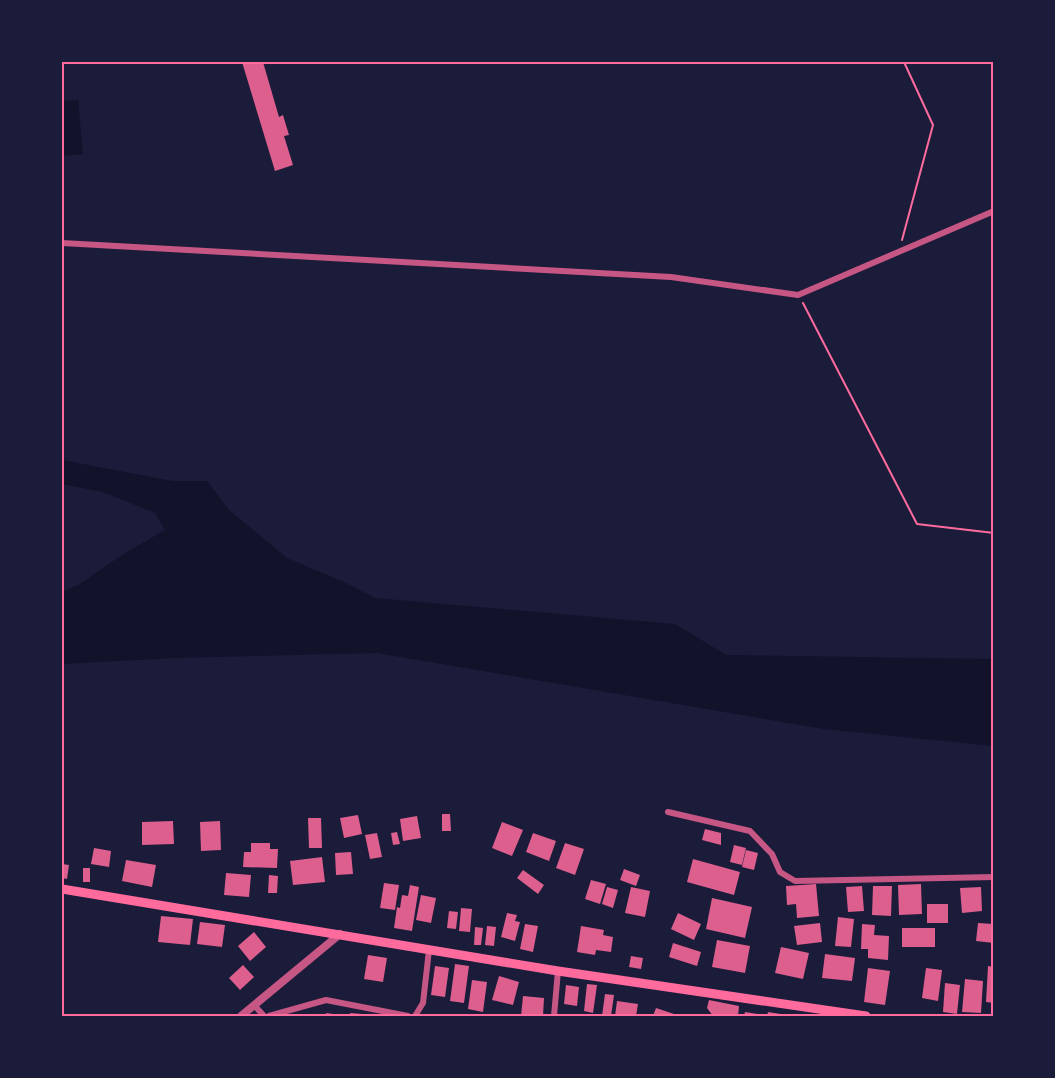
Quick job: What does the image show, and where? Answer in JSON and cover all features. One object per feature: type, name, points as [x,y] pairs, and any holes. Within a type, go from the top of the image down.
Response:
[{"type":"main road","points":[[62,889],[558,971],[866,1017]]},
{"type":"street","points":[[62,243],[671,277],[798,295],[993,212]]},
{"type":"street","points":[[668,812],[750,831],[772,854],[780,872],[795,881],[993,878]]},
{"type":"street","points":[[241,1017],[340,934]]},
{"type":"street","points":[[415,1017],[423,1003],[429,950]]},
{"type":"street","points":[[554,1017],[558,971]]},
{"type":"street","points":[[255,1005],[267,1017],[326,1000],[408,1017]]},
{"type":"path","points":[[898,254],[933,125],[904,62]]},
{"type":"path","points":[[798,295],[917,524],[993,533]]},
{"type":"shaded area","points":[[78,100],[83,154],[62,156],[62,101]]},
{"type":"shaded area","points":[[62,460],[172,481],[207,481],[229,510],[287,558],[375,598],[675,624],[726,655],[993,659],[993,746],[824,729],[377,653],[174,658],[62,664],[62,592],[80,584],[122,555],[165,530],[155,513],[103,492],[62,484]]},
{"type":"building","points":[[242,62],[263,62],[279,117],[283,115],[289,135],[284,136],[293,165],[275,171]]},
{"type":"building","points":[[442,814],[450,814],[451,831],[442,831]]},
{"type":"building","points":[[358,815],[362,834],[344,838],[340,818]]},
{"type":"building","points":[[417,816],[421,838],[403,841],[400,819]]},
{"type":"building","points":[[308,818],[321,818],[322,848],[309,848]]},
{"type":"building","points":[[173,821],[174,844],[142,845],[142,822]]},
{"type":"building","points":[[220,821],[221,850],[201,851],[200,822]]},
{"type":"building","points":[[502,822],[523,830],[512,856],[492,848]]},
{"type":"building","points":[[705,829],[721,833],[721,845],[702,840]]},
{"type":"building","points":[[397,832],[400,844],[393,845],[391,833]]},
{"type":"building","points":[[377,833],[382,857],[370,859],[365,835]]},
{"type":"building","points":[[533,833],[556,841],[549,861],[526,852]]},
{"type":"building","points":[[251,843],[270,843],[270,849],[278,849],[277,868],[243,867],[244,852],[251,852]]},
{"type":"building","points":[[565,843],[584,849],[575,875],[556,868]]},
{"type":"building","points":[[734,845],[746,848],[742,865],[730,862]]},
{"type":"building","points":[[94,848],[111,851],[109,867],[91,864]]},
{"type":"building","points":[[746,850],[758,853],[754,870],[742,867]]},
{"type":"building","points":[[351,852],[353,874],[336,875],[335,853]]},
{"type":"building","points":[[322,857],[325,882],[293,885],[290,861]]},
{"type":"building","points":[[693,859],[740,872],[734,895],[687,882]]},
{"type":"building","points":[[126,860],[156,865],[152,887],[122,881]]},
{"type":"building","points":[[62,864],[69,865],[67,879],[62,878]]},
{"type":"building","points":[[83,868],[90,868],[90,882],[83,882]]},
{"type":"building","points":[[624,869],[640,875],[636,886],[620,880]]},
{"type":"building","points":[[523,870],[544,885],[538,894],[517,878]]},
{"type":"building","points":[[226,873],[251,875],[249,897],[224,895]]},
{"type":"building","points":[[269,875],[278,876],[277,893],[268,893]]},
{"type":"building","points":[[591,880],[606,884],[600,904],[585,899]]},
{"type":"building","points":[[384,883],[399,885],[395,910],[380,908]]},
{"type":"building","points":[[816,884],[819,916],[797,918],[796,904],[787,905],[786,886]]},
{"type":"building","points":[[921,884],[922,914],[899,915],[898,885]]},
{"type":"building","points":[[410,885],[419,887],[412,931],[394,928],[397,907],[400,908],[402,895],[408,896]]},
{"type":"building","points":[[862,886],[864,911],[848,912],[846,887]]},
{"type":"building","points":[[873,886],[892,886],[891,916],[872,915]]},
{"type":"building","points":[[607,887],[618,890],[613,908],[602,904]]},
{"type":"building","points":[[631,887],[650,891],[645,917],[625,913]]},
{"type":"building","points":[[981,887],[982,911],[962,913],[960,888]]},
{"type":"building","points":[[421,895],[436,898],[431,923],[416,920]]},
{"type":"building","points":[[712,898],[752,907],[745,938],[706,929]]},
{"type":"building","points":[[927,904],[948,904],[948,923],[927,923]]},
{"type":"building","points":[[461,908],[472,909],[470,932],[459,931]]},
{"type":"building","points":[[449,911],[458,912],[456,929],[447,928]]},
{"type":"building","points":[[507,913],[517,915],[515,921],[520,922],[515,941],[501,937]]},
{"type":"building","points":[[678,913],[701,924],[694,940],[671,929]]},
{"type":"building","points":[[161,916],[193,919],[190,945],[158,942]]},
{"type":"building","points":[[838,917],[854,919],[851,947],[835,946]]},
{"type":"building","points":[[200,922],[225,925],[222,947],[197,944]]},
{"type":"building","points":[[820,923],[822,942],[797,945],[794,926]]},
{"type":"building","points":[[978,923],[994,924],[994,943],[976,941]]},
{"type":"building","points":[[525,924],[538,926],[533,952],[520,949]]},
{"type":"building","points":[[862,924],[875,925],[874,935],[889,936],[888,960],[868,958],[868,949],[861,949]]},
{"type":"building","points":[[487,926],[496,927],[494,946],[485,945]]},
{"type":"building","points":[[581,926],[604,930],[603,935],[613,937],[611,952],[596,950],[595,955],[577,952]]},
{"type":"building","points":[[475,927],[483,928],[481,945],[474,945]]},
{"type":"building","points":[[902,928],[935,928],[935,947],[902,947]]},
{"type":"building","points":[[254,932],[266,947],[250,961],[238,946]]},
{"type":"building","points":[[717,940],[750,946],[745,973],[712,967]]},
{"type":"building","points":[[673,943],[701,952],[697,966],[669,957]]},
{"type":"building","points":[[781,947],[809,953],[803,979],[775,973]]},
{"type":"building","points":[[825,954],[855,958],[852,981],[822,978]]},
{"type":"building","points":[[368,955],[387,958],[383,982],[364,979]]},
{"type":"building","points":[[631,956],[643,958],[641,969],[629,967]]},
{"type":"building","points":[[455,964],[469,966],[464,1003],[450,1001]]},
{"type":"building","points":[[243,965],[254,977],[240,990],[229,978]]},
{"type":"building","points":[[435,966],[449,968],[445,997],[431,995]]},
{"type":"building","points":[[988,966],[994,967],[994,1003],[986,1002]]},
{"type":"building","points":[[868,968],[890,971],[885,1005],[864,1002]]},
{"type":"building","points":[[926,968],[942,970],[938,1001],[922,998]]},
{"type":"building","points":[[499,976],[519,982],[513,1005],[492,1000]]},
{"type":"building","points":[[965,979],[983,981],[981,1013],[962,1012]]},
{"type":"building","points":[[472,980],[487,982],[483,1012],[468,1009]]},
{"type":"building","points":[[945,983],[960,985],[957,1014],[943,1012]]},
{"type":"building","points":[[587,984],[597,985],[593,1013],[584,1011]]},
{"type":"building","points":[[566,985],[579,987],[577,1006],[564,1004]]},
{"type":"building","points":[[605,994],[614,995],[611,1016],[602,1016]]},
{"type":"building","points":[[523,996],[544,998],[543,1016],[521,1016]]},
{"type":"building","points":[[709,1000],[739,1006],[738,1016],[713,1016],[707,1008]]},
{"type":"building","points":[[617,1001],[638,1004],[636,1016],[615,1016]]},
{"type":"building","points":[[656,1008],[680,1016],[653,1016]]},
{"type":"building","points":[[745,1012],[764,1015],[764,1016],[744,1016]]},
{"type":"building","points":[[768,1012],[787,1015],[787,1016],[767,1016]]},
{"type":"building","points":[[326,1013],[341,1015],[341,1016],[325,1016]]},
{"type":"building","points":[[350,1013],[362,1014],[362,1016],[350,1016]]}]
